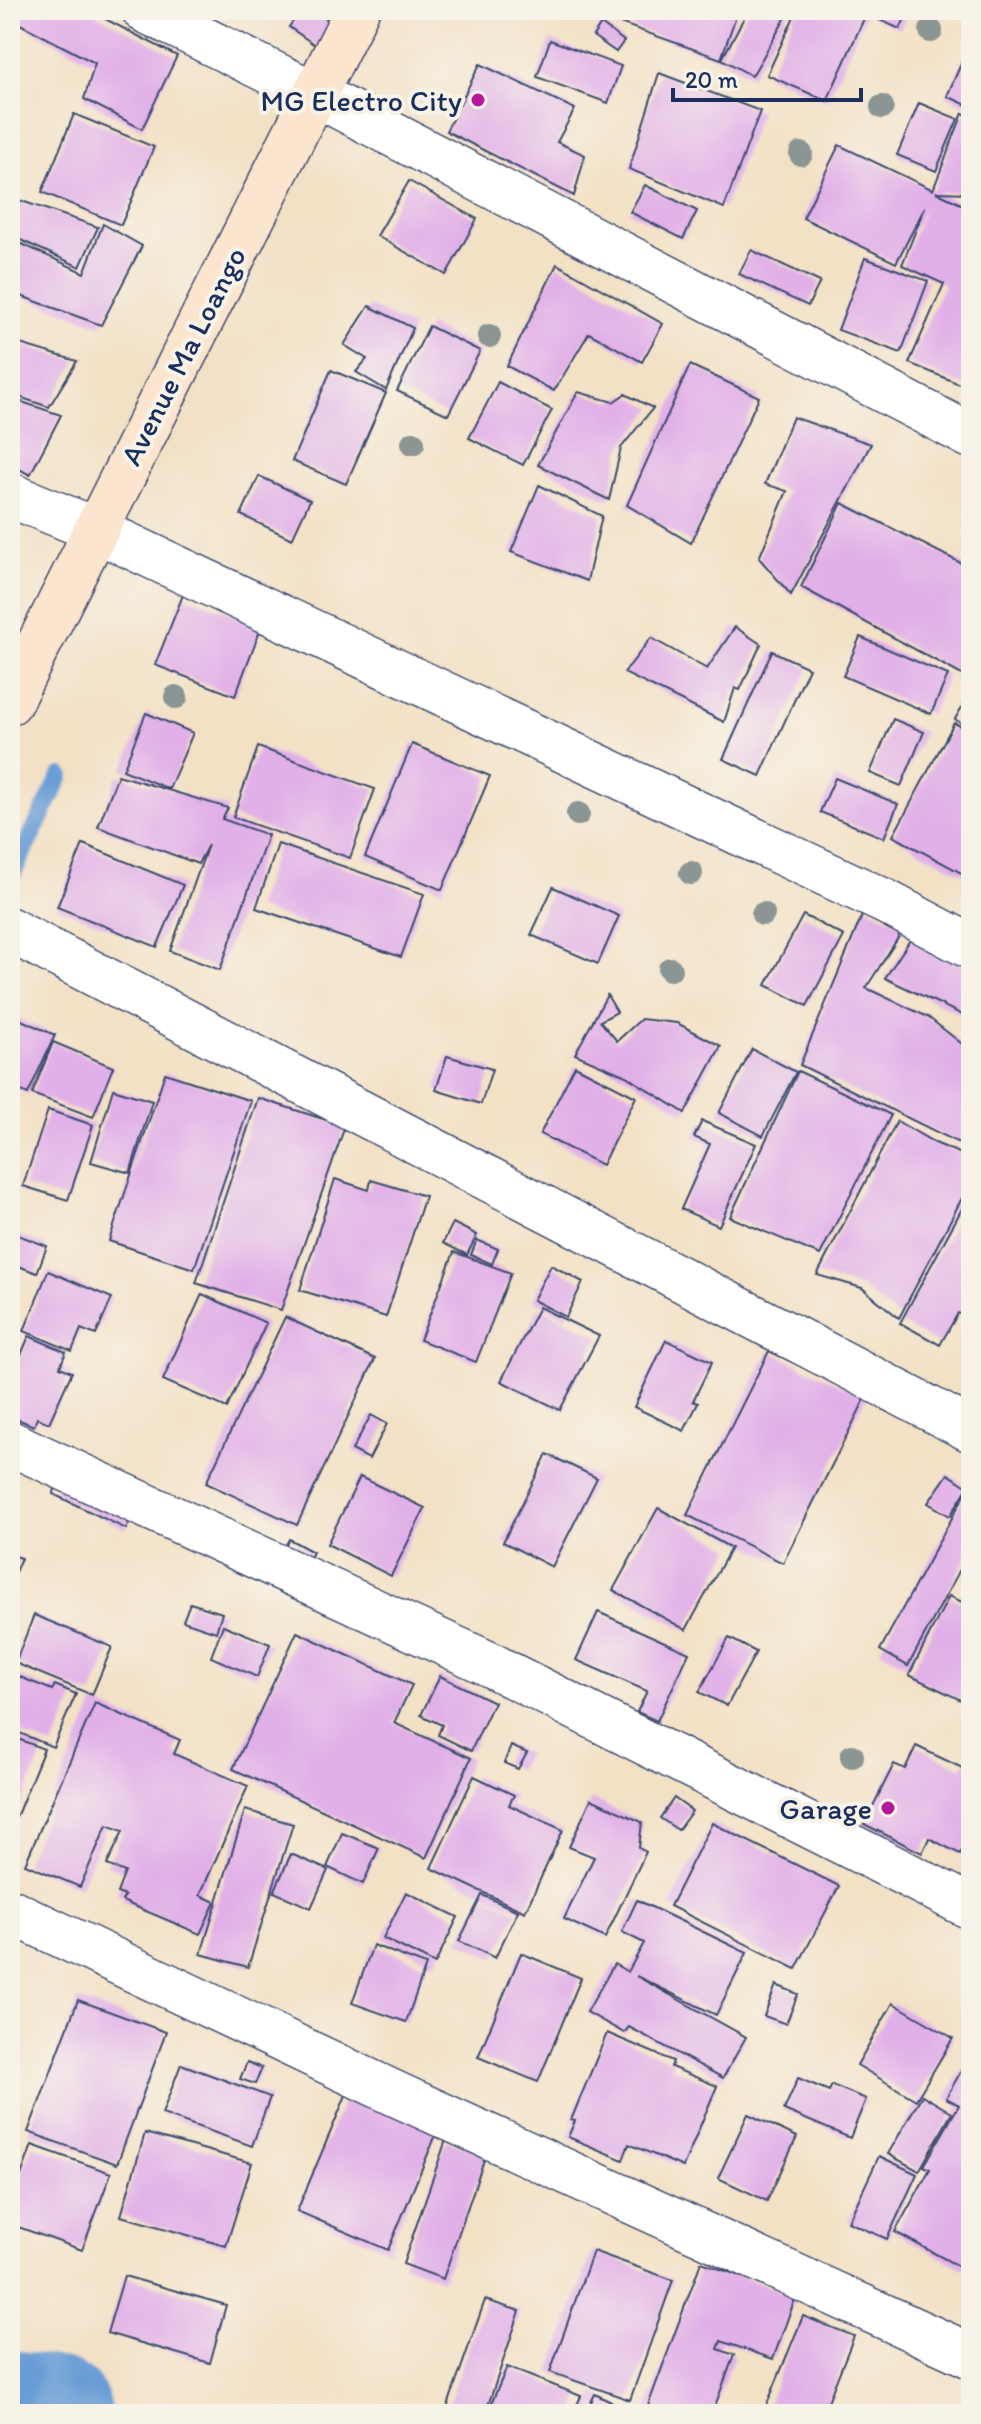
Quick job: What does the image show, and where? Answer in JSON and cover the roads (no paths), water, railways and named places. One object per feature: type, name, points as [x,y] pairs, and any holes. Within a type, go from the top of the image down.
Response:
[{"type":"main road","name":"Avenue Ma Loango","points":[[10,702],[357,10]]},
{"type":"street","points":[[144,10],[315,94],[971,436]]},
{"type":"street","points":[[10,495],[96,530],[872,896],[971,947]]},
{"type":"street","points":[[10,930],[971,1430]]},
{"type":"street","points":[[10,1443],[485,1662],[971,1907]]},
{"type":"street","points":[[10,1911],[398,2095],[971,2356]]},
{"type":"waterway","points":[[10,879],[61,776]]},
{"type":"waterway","points":[[10,2406],[56,2414]]},
{"type":"place","name":"MG Electro City","points":[[478,100]]},
{"type":"place","name":"Garage","points":[[888,1808]]}]
